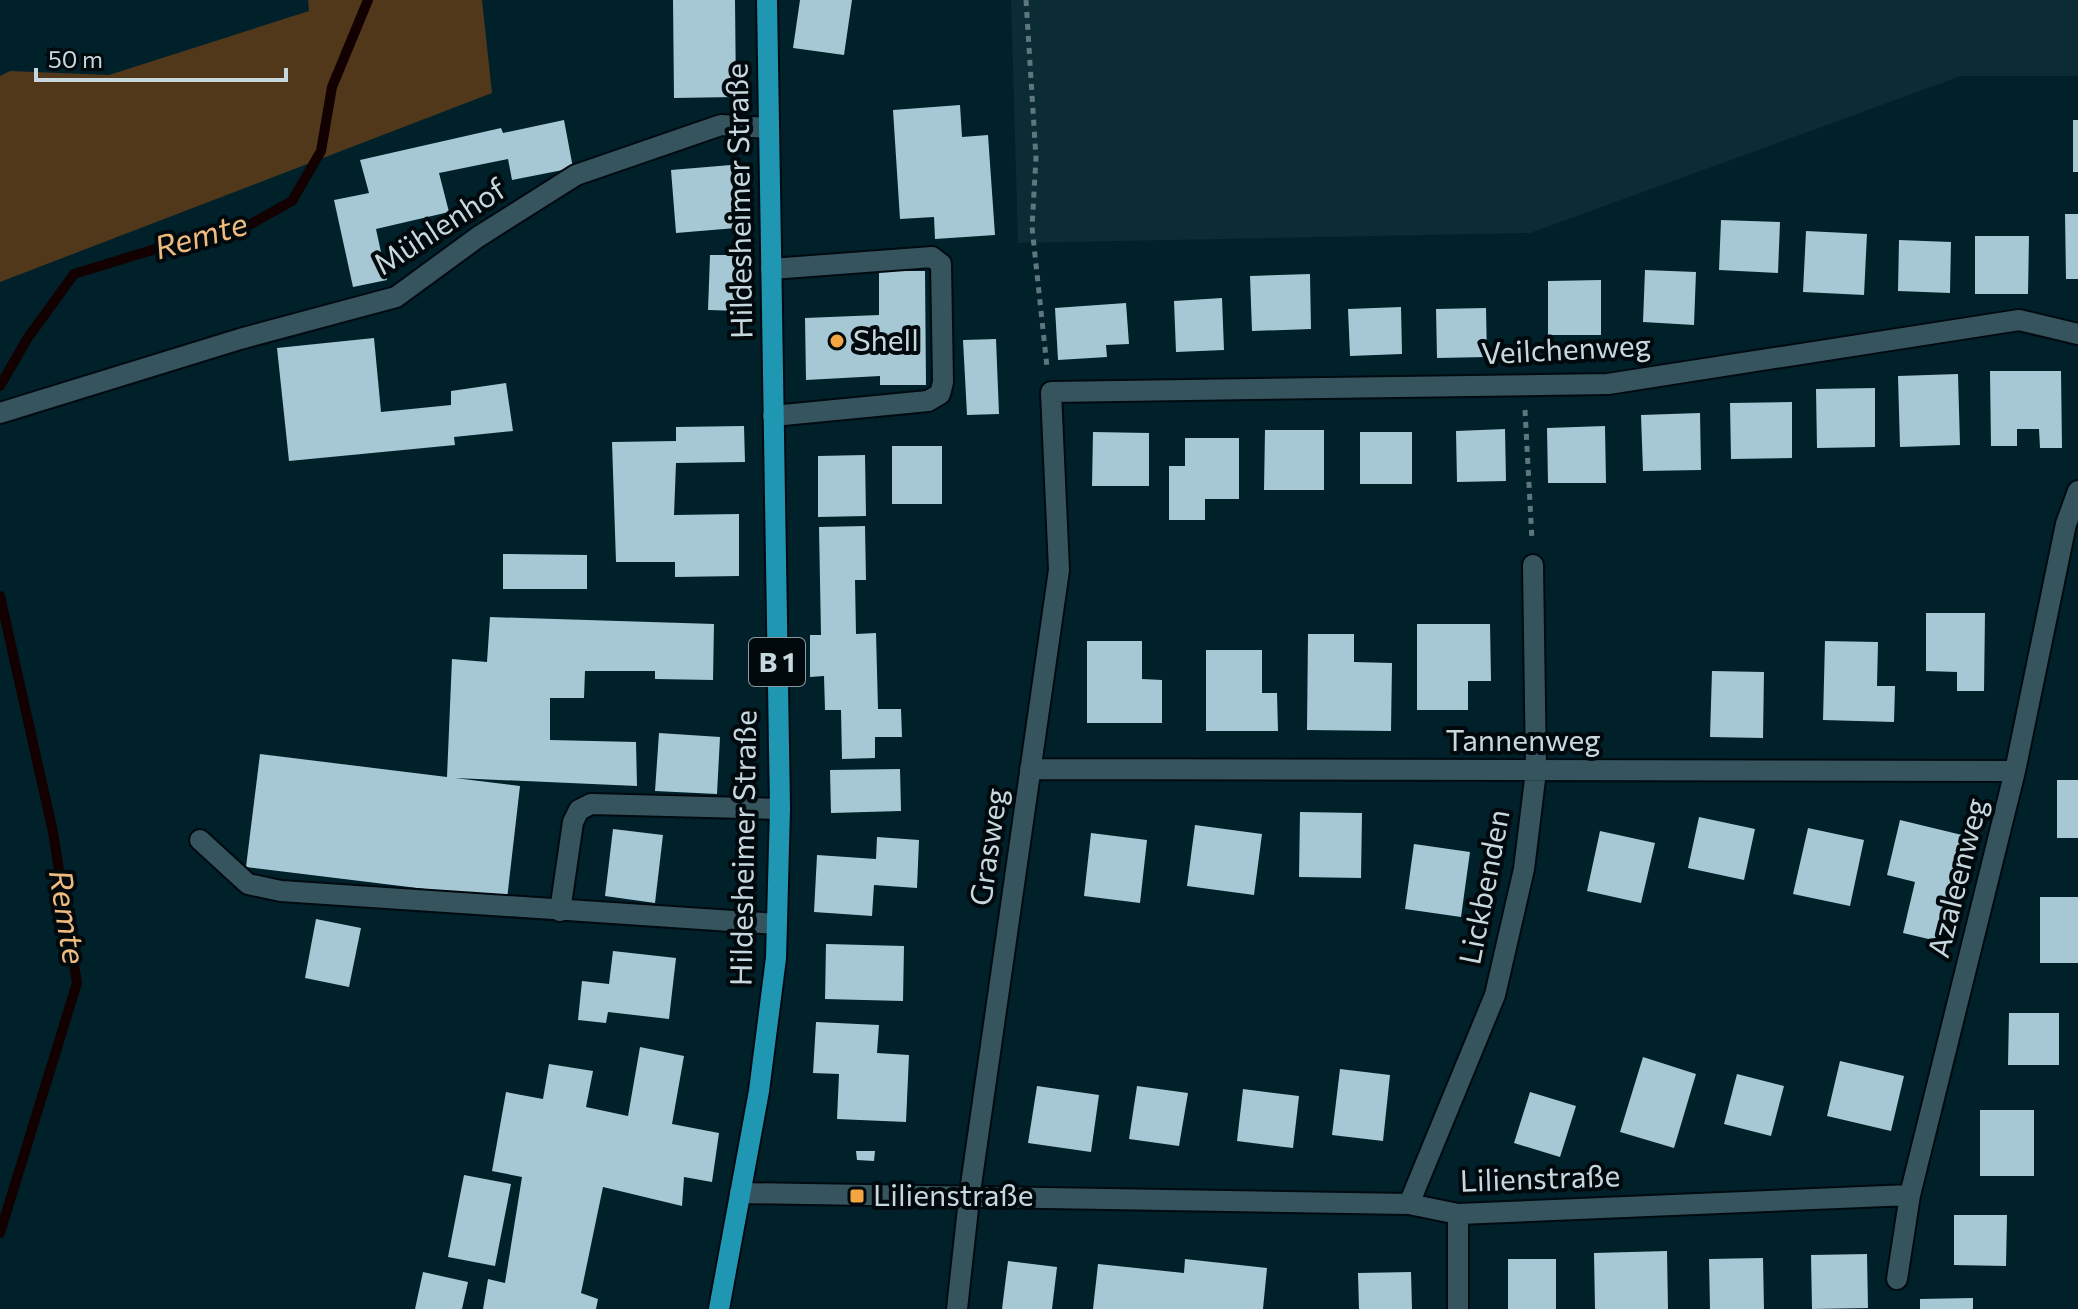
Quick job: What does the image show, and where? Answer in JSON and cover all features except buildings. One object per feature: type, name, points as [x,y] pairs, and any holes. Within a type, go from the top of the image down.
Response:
[{"type":"main road","name":"Hildesheimer Straße","points":[[719,1309],[759,1091],[777,924],[780,809],[767,0]]},
{"type":"street","name":"Mühlenhof","points":[[0,413],[240,339],[396,297],[478,237],[576,175],[721,125],[769,128]]},
{"type":"street","points":[[771,269],[932,257],[941,264],[943,382],[940,394],[928,401],[773,416]]},
{"type":"street","name":"Veilchenweg","points":[[1051,392],[1608,384],[2019,320],[2078,334]]},
{"type":"street","name":"Grasweg","points":[[957,1309],[969,1199],[1059,570],[1051,392]]},
{"type":"street","name":"Azaleenweg","points":[[1897,1279],[1910,1195],[2015,771],[2066,524],[2078,491]]},
{"type":"street","name":"Lickbenden","points":[[1409,1204],[1495,995],[1524,869],[1536,771],[1533,565]]},
{"type":"street","name":"Tannenweg","points":[[1030,769],[2015,771]]},
{"type":"street","points":[[560,911],[573,822],[579,810],[591,804],[780,809]]},
{"type":"street","points":[[200,840],[248,884],[281,891],[777,924]]},
{"type":"street","name":"Lilienstraße","points":[[740,1193],[1409,1204],[1458,1214],[1910,1195]]},
{"type":"street","points":[[1458,1214],[1458,1309]]},
{"type":"path","points":[[1026,0],[1036,158],[1032,227],[1051,392]]},
{"type":"path","points":[[1524,384],[1533,565]]},
{"type":"shaded area","points":[[308,0],[482,0],[492,93],[0,282],[0,76],[10,71],[109,75],[309,11]]},
{"type":"shaded area","points":[[1011,0],[2078,0],[2078,76],[1961,76],[1530,233],[1018,243]]},
{"type":"waterway","name":"Remte","points":[[0,386],[27,339],[74,274],[175,243],[242,229],[292,201],[321,151],[332,87],[368,0]]},
{"type":"waterway","name":"Remte","points":[[0,596],[53,832],[77,983],[0,1233]]},
{"type":"place","name":"Shell","points":[[837,341]]},
{"type":"place","name":"Lilienstraße","points":[[857,1196]]}]
